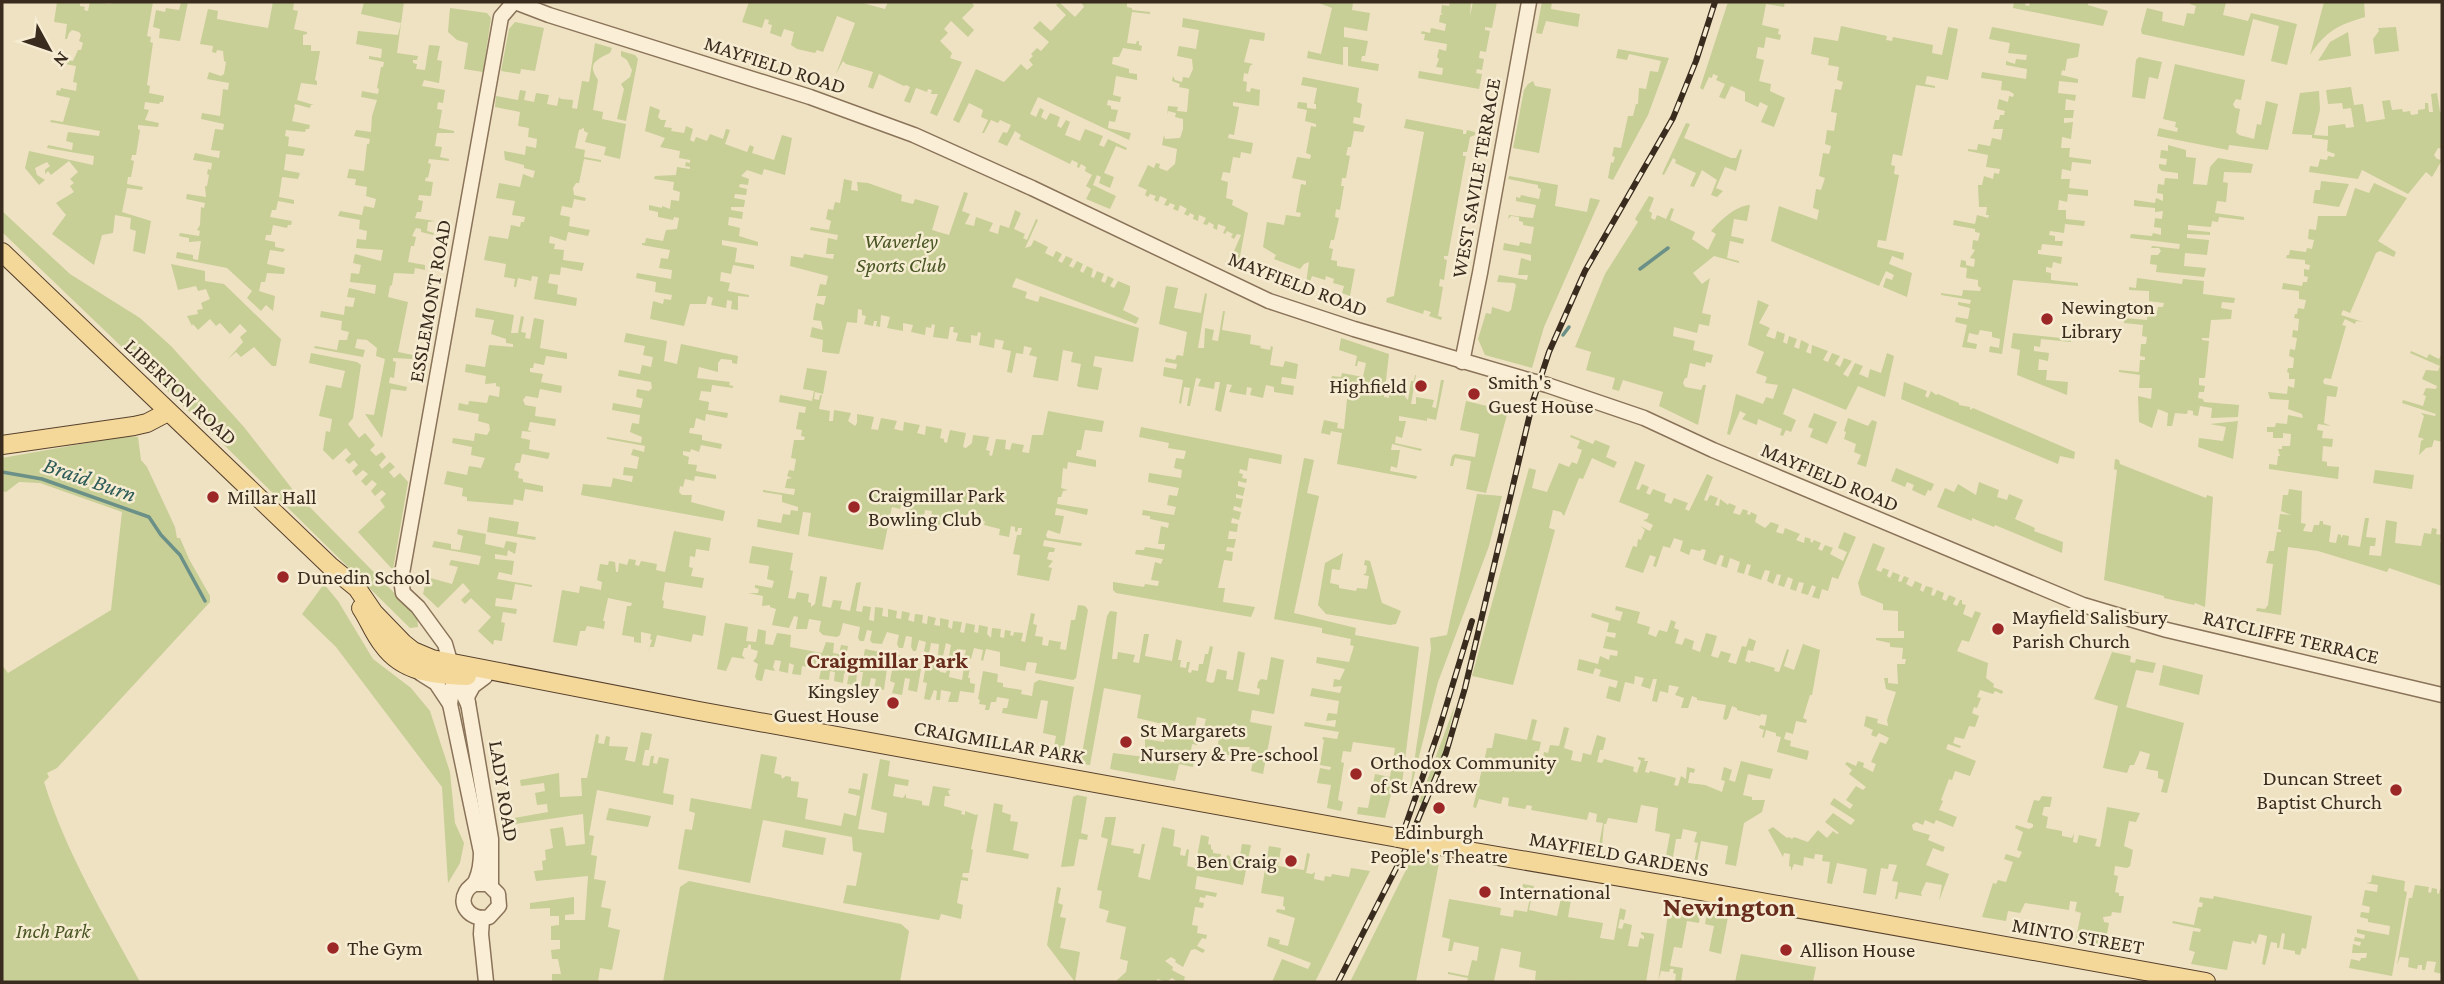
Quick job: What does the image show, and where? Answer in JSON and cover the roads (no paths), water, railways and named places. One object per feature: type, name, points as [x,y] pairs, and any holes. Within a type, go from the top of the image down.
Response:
[{"type":"main road","name":"LIBERTON ROAD","points":[[2,252],[330,566],[357,588],[374,612],[409,648],[453,670]]},
{"type":"main road","points":[[2,445],[134,426],[147,423],[168,412]]},
{"type":"main road","name":"LIBERTON ROAD","points":[[330,566],[351,592],[385,649],[401,663],[413,669],[453,670]]},
{"type":"main road","name":"CRAIGMILLAR PARK","points":[[453,670],[487,668],[1453,848]]},
{"type":"main road","name":"CRAIGMILLAR PARK","points":[[453,670],[485,677],[537,679]]},
{"type":"main road","name":"MAYFIELD GARDENS","points":[[1453,848],[1942,934]]},
{"type":"main road","name":"MINTO STREET","points":[[1942,934],[2206,982]]},
{"type":"street","name":"ESSLEMONT ROAD","points":[[453,670],[439,634],[404,593],[401,579],[504,2]]},
{"type":"street","points":[[501,17],[515,2]]},
{"type":"street","name":"MAYFIELD ROAD","points":[[515,2],[532,5],[902,130],[1032,188],[1255,295],[1318,318],[1547,385],[1644,418],[1713,450],[2067,600]]},
{"type":"street","name":"WEST SAVILE TERRACE","points":[[1462,362],[1529,2]]},
{"type":"street","name":"RATCLIFFE TERRACE","points":[[2067,600],[2137,622],[2442,695]]},
{"type":"street","name":"LADY ROAD","points":[[413,669],[436,683],[450,704]]},
{"type":"street","name":"LADY ROAD","points":[[453,670],[468,704],[491,839],[491,886],[498,894],[499,906],[492,915],[482,919],[471,915],[464,905],[465,893],[475,884],[480,863],[480,840],[450,704],[453,670]]},
{"type":"street","points":[[468,704],[469,691],[477,681],[485,677]]},
{"type":"street","points":[[475,884],[491,886]]},
{"type":"street","points":[[482,919],[486,982]]},
{"type":"waterway","points":[[1640,269],[1668,248]]},
{"type":"waterway","points":[[1563,335],[1569,327]]},
{"type":"waterway","name":"Braid Burn","points":[[2,472],[42,479],[149,517],[180,555],[205,601]]},
{"type":"railway","points":[[1338,982],[1404,853],[1446,753],[1465,688],[1533,401],[1549,352],[1585,271],[1673,118],[1696,61],[1715,2]]},
{"type":"railway","points":[[1404,830],[1438,733],[1472,621]]},
{"type":"place","name":"Newington Library","points":[[2047,319]]},
{"type":"place","name":"Highfield","points":[[1421,386]]},
{"type":"place","name":"Smith's Guest House","points":[[1474,394]]},
{"type":"place","name":"Millar Hall","points":[[213,497]]},
{"type":"place","name":"Craigmillar Park Bowling Club","points":[[854,507]]},
{"type":"place","name":"Dunedin School","points":[[283,577]]},
{"type":"place","name":"Mayfield Salisbury Parish Church","points":[[1998,629]]},
{"type":"place","name":"Kingsley Guest House","points":[[893,703]]},
{"type":"place","name":"St Margarets Nursery & Pre-school","points":[[1126,742]]},
{"type":"place","name":"Orthodox Community of St Andrew","points":[[1356,774]]},
{"type":"place","name":"Duncan Street Baptist Church","points":[[2396,790]]},
{"type":"place","name":"Edinburgh People's Theatre","points":[[1439,808]]},
{"type":"place","name":"Ben Craig","points":[[1291,861]]},
{"type":"place","name":"International","points":[[1485,892]]},
{"type":"place","name":"The Gym","points":[[333,948]]},
{"type":"place","name":"Allison House","points":[[1786,950]]},
{"type":"district","name":"Craigmillar Park","points":[[887,660]]},
{"type":"district","name":"Newington","points":[[1729,906]]},
{"type":"park label","name":"Waverley Sports Club","points":[[901,253]]},
{"type":"park label","name":"Inch Park","points":[[53,931]]}]
